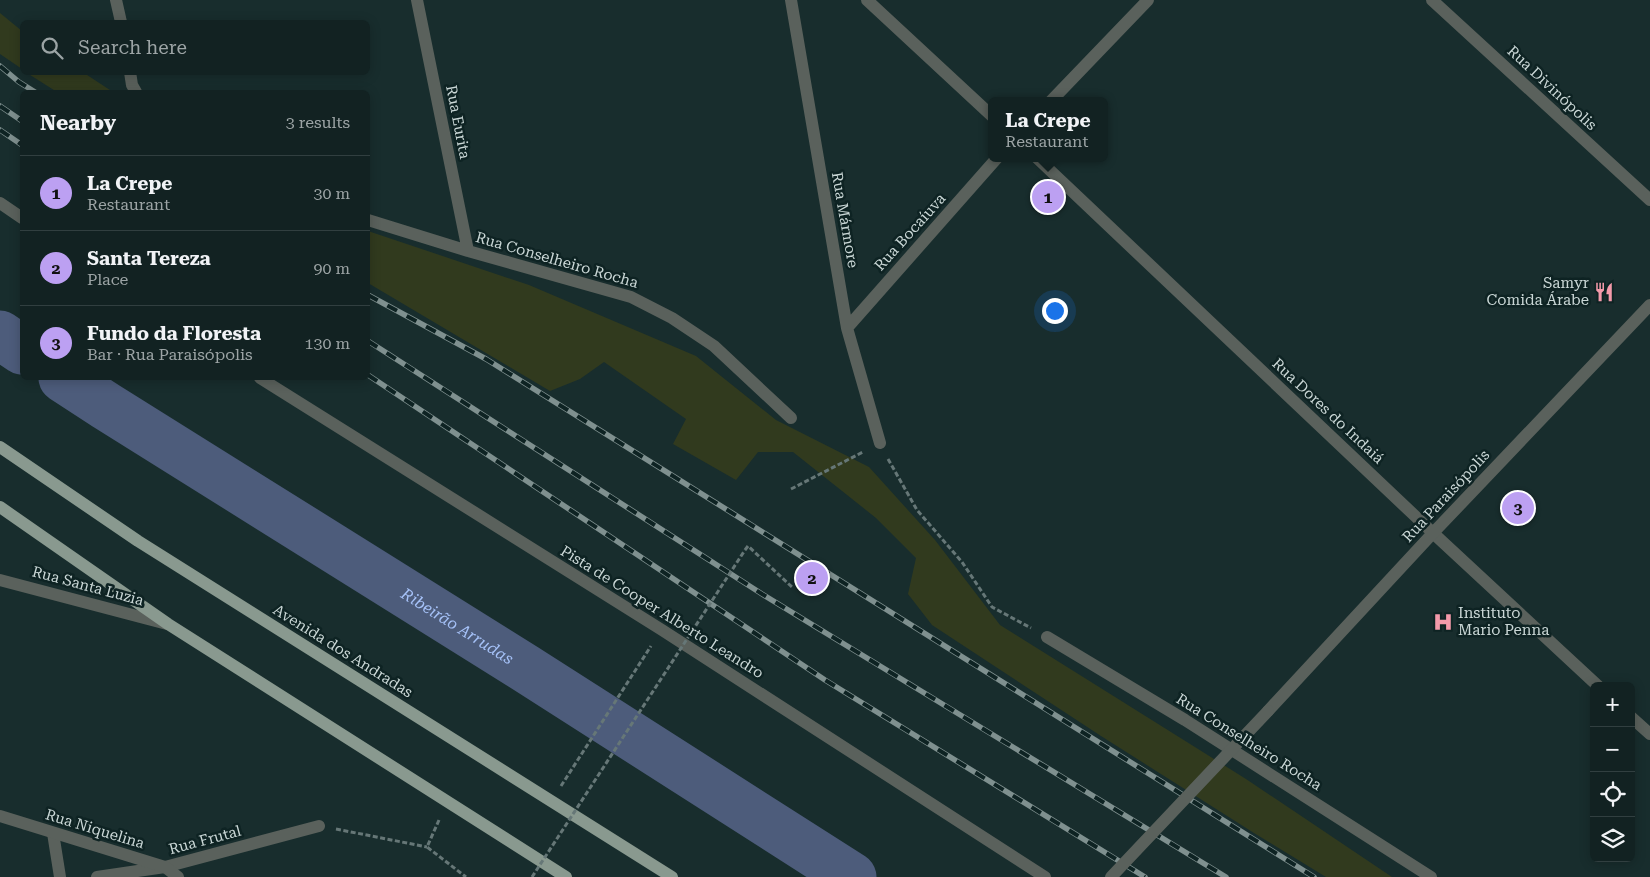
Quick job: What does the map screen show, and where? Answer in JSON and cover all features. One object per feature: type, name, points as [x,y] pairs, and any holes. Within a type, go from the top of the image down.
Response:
[{"type":"main road","name":"Avenida dos Andradas","points":[[0,446],[138,542],[672,877]]},
{"type":"main road","points":[[0,507],[168,624],[566,877]]},
{"type":"street","points":[[116,0],[120,20]]},
{"type":"street","name":"Rua Eurita","points":[[418,0],[468,251]]},
{"type":"street","name":"Rua Mármore","points":[[792,0],[847,328],[880,443]]},
{"type":"street","points":[[867,0],[988,112]]},
{"type":"street","points":[[1055,97],[1148,0]]},
{"type":"street","name":"Rua Divinópolis","points":[[1432,0],[1650,200]]},
{"type":"street","points":[[130,75],[135,90]]},
{"type":"street","name":"Rua Bocaíuva","points":[[847,328],[994,162]]},
{"type":"street","name":"Rua Dores do Indaiá","points":[[1041,162],[1433,533],[1594,682]]},
{"type":"street","points":[[0,203],[20,217]]},
{"type":"street","name":"Rua Conselheiro Rocha","points":[[370,221],[468,251],[631,297],[672,318],[714,346],[791,418]]},
{"type":"street","name":"Rua Paraisópolis","points":[[1111,877],[1433,533],[1650,306]]},
{"type":"street","name":"Pista de Cooper Alberto Leandro","points":[[263,380],[662,630],[1045,877]]},
{"type":"street","name":"Rua Santa Luzia","points":[[0,580],[168,624]]},
{"type":"street","name":"Rua Conselheiro Rocha","points":[[1047,637],[1185,720],[1431,877]]},
{"type":"street","points":[[1635,721],[1650,734]]},
{"type":"street","name":"Rua Niquelina","points":[[0,816],[165,867],[178,877]]},
{"type":"street","name":"Rua Frutal","points":[[97,877],[165,867],[319,826]]},
{"type":"street","points":[[53,833],[60,877]]},
{"type":"path","points":[[792,489],[880,443],[916,510],[962,562],[992,607],[1047,637]]},
{"type":"path","points":[[532,877],[748,546],[793,588]]},
{"type":"path","points":[[551,801],[662,630]]},
{"type":"path","points":[[426,847],[447,802]]},
{"type":"path","points":[[319,826],[426,847],[466,877]]},
{"type":"green space","points":[[0,13],[20,29],[20,68],[0,54]]},
{"type":"green space","points":[[30,75],[87,75],[110,90],[54,90]]},
{"type":"green space","points":[[370,232],[529,285],[696,356],[776,420],[869,467],[935,540],[1000,625],[1246,779],[1392,877],[1326,877],[1101,736],[932,625],[908,594],[916,558],[876,518],[793,452],[758,452],[736,480],[673,444],[686,419],[604,362],[580,379],[550,391],[370,284]]},
{"type":"waterway","name":"Ribeirão Arrudas","points":[[0,335],[20,349]]},
{"type":"waterway","name":"Ribeirão Arrudas","points":[[66,380],[525,668],[852,877]]},
{"type":"railway","points":[[0,66],[32,90]]},
{"type":"railway","points":[[0,106],[20,120]]},
{"type":"railway","points":[[0,130],[20,144]]},
{"type":"railway","points":[[370,296],[486,359],[1314,877]]},
{"type":"railway","points":[[370,342],[762,594],[1226,877]]},
{"type":"railway","points":[[370,376],[825,680],[1145,877]]},
{"type":"place","name":"La Crepe","points":[[1048,197]]},
{"type":"place","name":"Samyr Comida Árabe","points":[[1604,292]]},
{"type":"place","name":"Fundo da Floresta","points":[[1518,508]]},
{"type":"place","name":"Santa Tereza","points":[[812,578]]},
{"type":"place","name":"Instituto Mario Penna","points":[[1443,622]]}]
